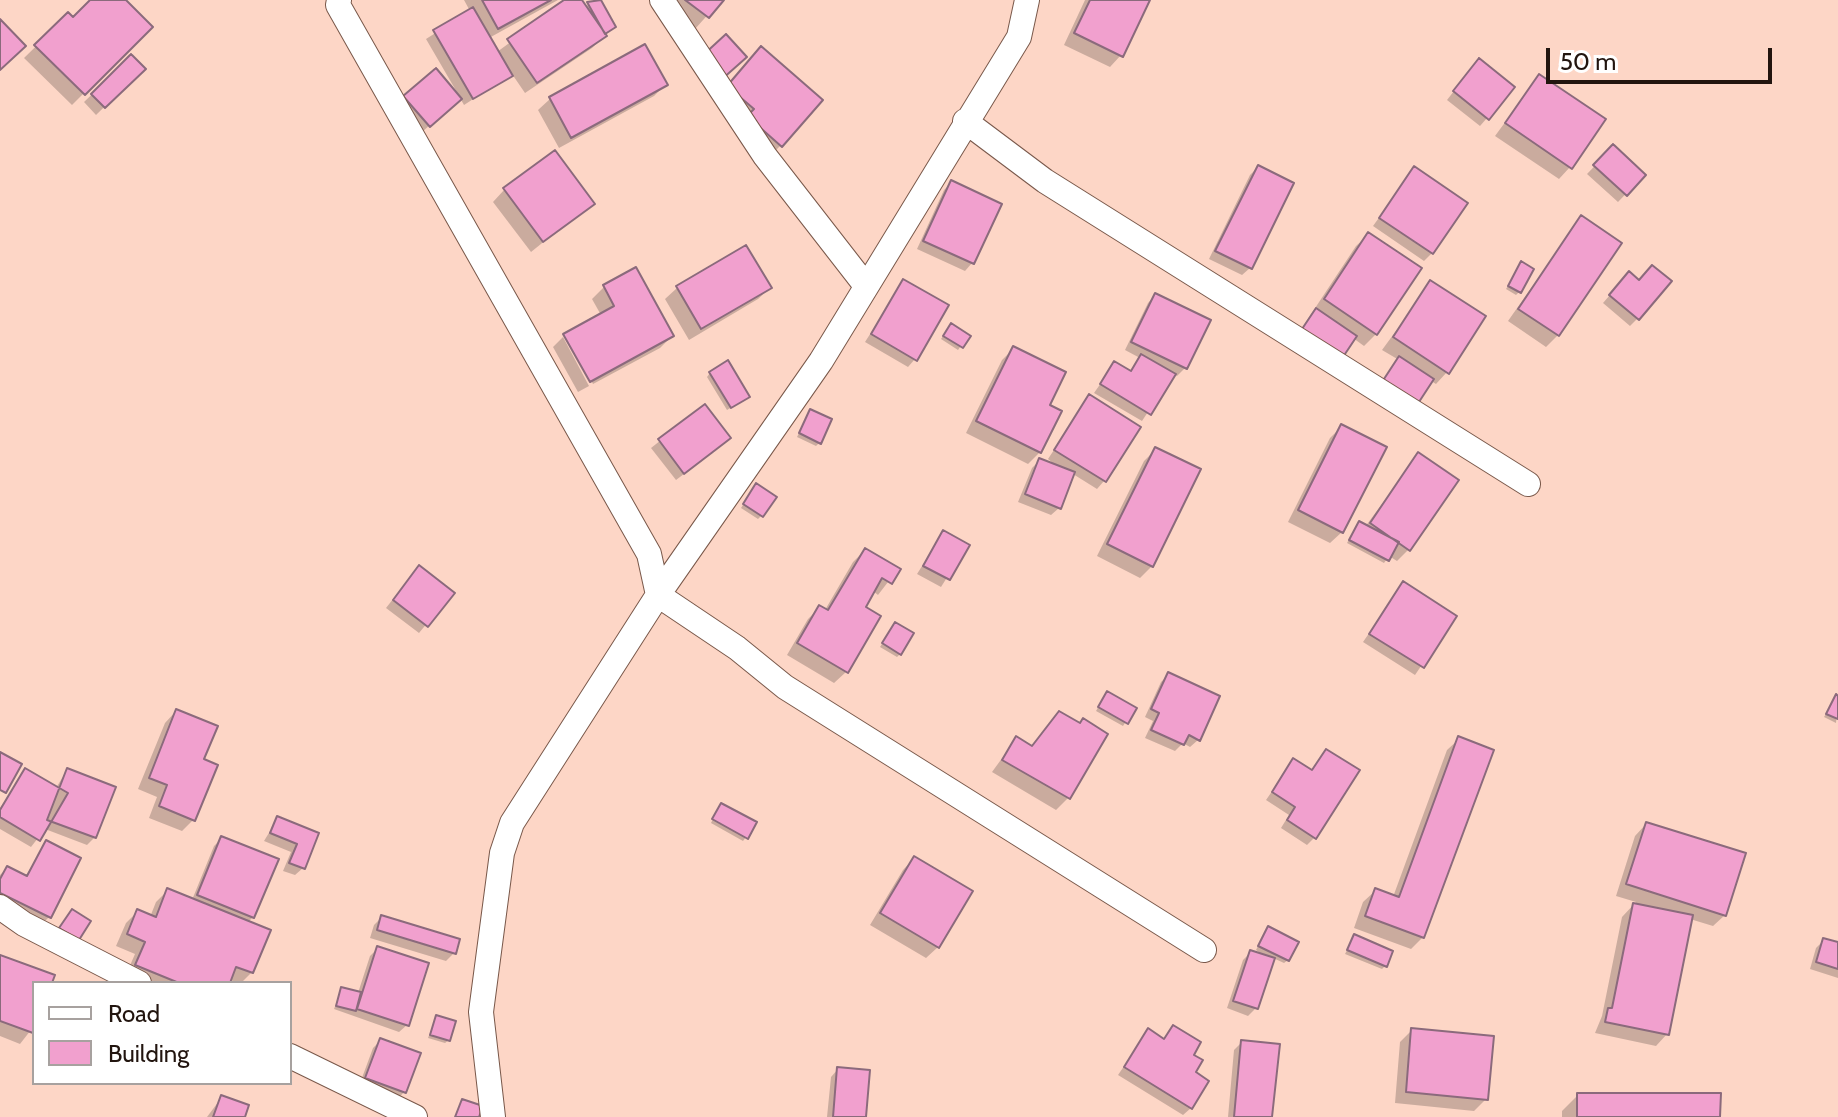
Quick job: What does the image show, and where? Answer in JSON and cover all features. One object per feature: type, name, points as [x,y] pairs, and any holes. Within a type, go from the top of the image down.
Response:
[{"type":"street","points":[[339,0],[338,5],[649,554],[658,595],[737,648],[785,687],[1204,950]]},
{"type":"street","points":[[662,0],[765,156],[866,286]]},
{"type":"street","points":[[493,1117],[481,1012],[502,853],[512,823],[658,595],[821,361],[1019,37],[1027,0]]},
{"type":"street","points":[[965,121],[1045,181],[1528,484]]},
{"type":"street","points":[[0,907],[24,924],[135,981]]},
{"type":"street","points":[[292,1057],[415,1117]]},
{"type":"building","points":[[90,0],[126,0],[153,27],[85,95],[34,45],[68,12],[73,17]]},
{"type":"building","points":[[482,0],[551,0],[498,29]]},
{"type":"building","points":[[564,0],[582,0],[607,36],[537,83],[507,39]]},
{"type":"building","points":[[601,0],[616,27],[605,34],[587,2]]},
{"type":"building","points":[[685,0],[724,0],[709,18]]},
{"type":"building","points":[[1090,0],[1150,0],[1123,57],[1074,33]]},
{"type":"building","points":[[473,7],[513,76],[473,99],[433,30]]},
{"type":"building","points":[[0,19],[26,46],[0,70]]},
{"type":"building","points":[[726,34],[747,57],[721,80],[701,57]]},
{"type":"building","points":[[645,44],[668,85],[571,138],[549,97]]},
{"type":"building","points":[[761,46],[823,100],[782,147],[747,116],[754,109],[727,86]]},
{"type":"building","points":[[131,54],[146,69],[105,108],[91,94]]},
{"type":"building","points":[[1479,58],[1515,87],[1489,120],[1453,91]]},
{"type":"building","points":[[436,68],[462,99],[430,127],[403,96]]},
{"type":"building","points":[[1539,74],[1606,119],[1572,169],[1505,123]]},
{"type":"building","points":[[1613,144],[1646,175],[1627,196],[1593,165]]},
{"type":"building","points":[[555,150],[595,204],[543,242],[503,188]]},
{"type":"building","points":[[1258,165],[1294,183],[1252,269],[1215,251]]},
{"type":"building","points":[[1414,166],[1468,203],[1433,254],[1379,218]]},
{"type":"building","points":[[951,180],[1002,204],[974,264],[923,241]]},
{"type":"building","points":[[1581,215],[1622,243],[1559,336],[1518,309]]},
{"type":"building","points":[[1368,232],[1422,268],[1377,335],[1324,299]]},
{"type":"building","points":[[746,245],[772,288],[701,329],[676,286]]},
{"type":"building","points":[[1521,261],[1534,269],[1521,293],[1508,286]]},
{"type":"building","points":[[1652,265],[1672,281],[1639,320],[1609,295],[1629,271],[1639,280]]},
{"type":"building","points":[[636,267],[674,336],[590,382],[563,334],[614,306],[603,285]]},
{"type":"building","points":[[903,279],[949,305],[917,361],[871,334]]},
{"type":"building","points":[[1430,280],[1486,316],[1449,374],[1393,337]]},
{"type":"building","points":[[1155,293],[1211,320],[1187,369],[1131,342]]},
{"type":"building","points":[[1316,308],[1357,336],[1343,357],[1302,329]]},
{"type":"building","points":[[951,323],[971,336],[963,348],[943,336]]},
{"type":"building","points":[[1013,346],[1066,372],[1050,405],[1062,411],[1041,453],[976,421]]},
{"type":"building","points":[[1141,354],[1176,374],[1151,415],[1100,384],[1114,361],[1131,371]]},
{"type":"building","points":[[1399,356],[1434,379],[1417,405],[1382,382]]},
{"type":"building","points":[[728,360],[750,397],[731,408],[709,372]]},
{"type":"building","points":[[1089,394],[1141,427],[1106,482],[1054,450]]},
{"type":"building","points":[[705,404],[731,438],[684,474],[658,439]]},
{"type":"building","points":[[810,409],[832,419],[821,444],[799,433]]},
{"type":"building","points":[[1341,424],[1387,447],[1343,533],[1298,510]]},
{"type":"building","points":[[1155,447],[1201,469],[1153,567],[1107,544]]},
{"type":"building","points":[[1418,452],[1459,480],[1410,551],[1370,523]]},
{"type":"building","points":[[1039,458],[1075,472],[1061,509],[1025,494]]},
{"type":"building","points":[[756,483],[777,497],[763,517],[743,504]]},
{"type":"building","points":[[1359,521],[1399,542],[1389,561],[1349,540]]},
{"type":"building","points":[[943,530],[970,545],[950,580],[923,566]]},
{"type":"building","points":[[865,548],[901,569],[892,584],[882,578],[866,607],[881,616],[848,673],[797,643],[819,605],[828,610]]},
{"type":"building","points":[[419,565],[455,593],[428,627],[393,600]]},
{"type":"building","points":[[1403,581],[1457,616],[1424,668],[1369,634]]},
{"type":"building","points":[[895,622],[914,633],[901,655],[882,643]]},
{"type":"building","points":[[1168,672],[1220,696],[1200,741],[1189,735],[1184,745],[1151,730],[1159,713],[1151,709]]},
{"type":"building","points":[[1107,691],[1137,708],[1128,724],[1098,707]]},
{"type":"building","points":[[1836,694],[1838,696],[1838,719],[1826,714]]},
{"type":"building","points":[[176,709],[218,726],[204,759],[218,765],[195,821],[159,806],[167,785],[149,778]]},
{"type":"building","points":[[1059,711],[1080,723],[1083,718],[1108,734],[1070,799],[1002,760],[1016,736],[1032,746]]},
{"type":"building","points":[[1458,736],[1494,750],[1424,938],[1365,916],[1375,888],[1399,897]]},
{"type":"building","points":[[1326,749],[1360,770],[1316,839],[1287,820],[1295,807],[1272,792],[1293,758],[1312,770]]},
{"type":"building","points":[[0,752],[22,764],[6,793],[0,790]]},
{"type":"building","points":[[25,768],[68,793],[40,841],[0,817],[0,810]]},
{"type":"building","points":[[67,768],[116,787],[96,838],[47,820]]},
{"type":"building","points":[[721,803],[757,822],[748,839],[712,819]]},
{"type":"building","points":[[277,816],[319,833],[305,869],[289,863],[297,844],[270,833]]},
{"type":"building","points":[[1646,822],[1746,853],[1726,916],[1626,884]]},
{"type":"building","points":[[221,836],[279,859],[254,918],[197,895]]},
{"type":"building","points":[[46,840],[81,858],[51,918],[0,893],[0,879],[7,866],[27,876]]},
{"type":"building","points":[[914,856],[973,891],[939,948],[880,913]]},
{"type":"building","points":[[167,888],[271,930],[253,973],[236,967],[231,981],[174,981],[135,965],[145,942],[127,934],[137,909],[156,917]]},
{"type":"building","points":[[1633,903],[1693,915],[1669,1035],[1605,1022],[1608,1008],[1612,1008]]},
{"type":"building","points":[[72,909],[91,921],[79,940],[59,928]]},
{"type":"building","points":[[381,915],[460,939],[456,954],[377,930]]},
{"type":"building","points":[[1268,926],[1299,942],[1289,961],[1258,946]]},
{"type":"building","points":[[1354,934],[1393,951],[1387,967],[1347,950]]},
{"type":"building","points":[[1823,938],[1838,942],[1838,969],[1816,962]]},
{"type":"building","points":[[377,946],[429,963],[409,1026],[357,1009]]},
{"type":"building","points":[[1250,950],[1275,958],[1258,1009],[1233,1001]]},
{"type":"building","points":[[0,955],[55,975],[53,981],[32,981],[32,1033],[0,1021]]},
{"type":"building","points":[[341,987],[361,992],[356,1011],[336,1006]]},
{"type":"building","points":[[436,1015],[456,1021],[450,1041],[430,1035]]},
{"type":"building","points":[[1173,1025],[1201,1042],[1194,1055],[1203,1060],[1196,1072],[1209,1081],[1192,1109],[1124,1067],[1148,1028],[1164,1039]]},
{"type":"building","points":[[1411,1028],[1494,1036],[1488,1100],[1406,1092]]},
{"type":"building","points":[[380,1038],[421,1053],[406,1093],[365,1078]]},
{"type":"building","points":[[1241,1040],[1280,1044],[1272,1117],[1234,1117]]},
{"type":"building","points":[[837,1067],[870,1070],[866,1117],[833,1117]]},
{"type":"building","points":[[1577,1093],[1721,1093],[1720,1117],[1577,1117]]},
{"type":"building","points":[[221,1095],[249,1105],[245,1117],[213,1117]]},
{"type":"building","points":[[462,1099],[483,1106],[479,1117],[455,1117]]}]
